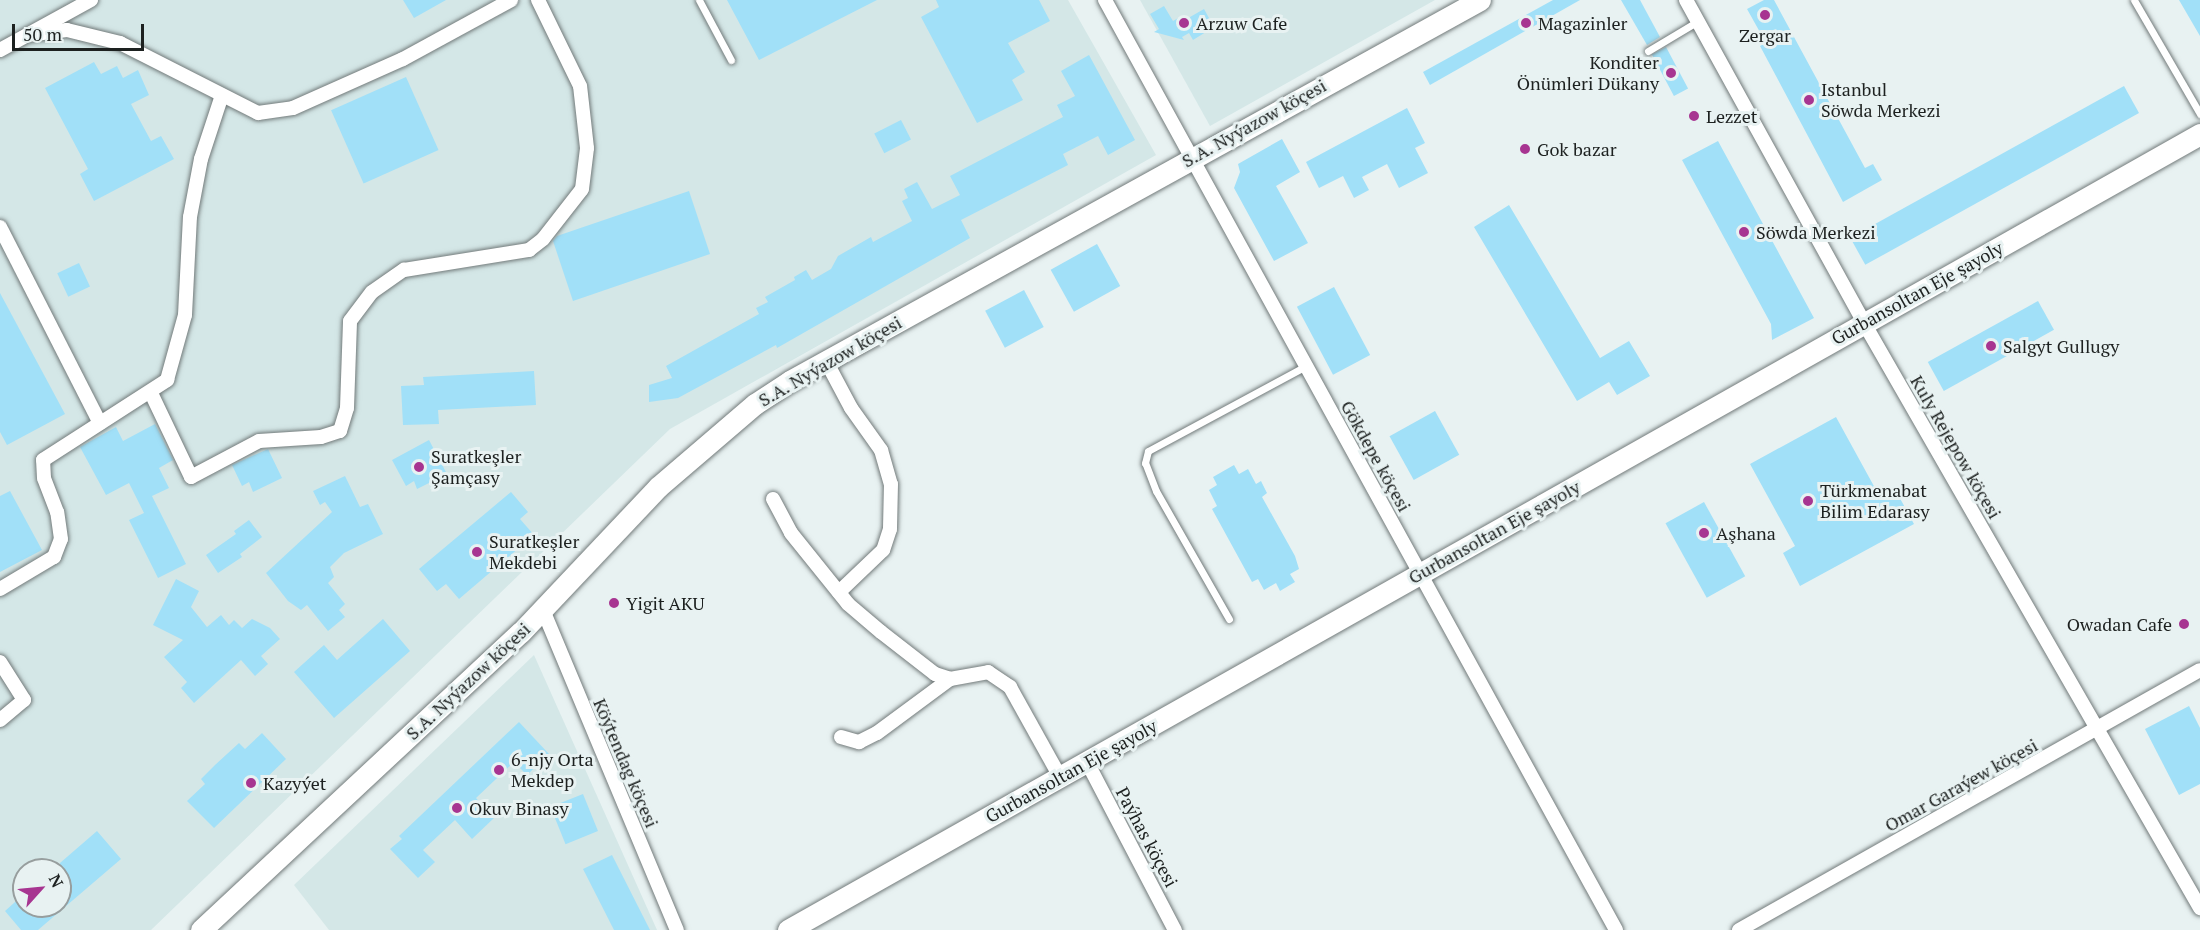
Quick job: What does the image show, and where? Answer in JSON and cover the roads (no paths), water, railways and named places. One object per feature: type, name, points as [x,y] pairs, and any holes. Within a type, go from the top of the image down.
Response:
[{"type":"main road","name":"S.A. Nyýazow köçesi","points":[[201,930],[543,610],[658,487],[717,433],[773,392],[1480,0]]},
{"type":"main road","name":"Gurbansoltan Eje şayoly","points":[[788,930],[2200,134]]},
{"type":"street","points":[[0,50],[91,0]]},
{"type":"street","points":[[27,35],[67,30],[120,43],[258,113],[293,108],[403,59],[511,0]]},
{"type":"street","points":[[151,393],[191,477],[258,441],[321,438],[340,431],[347,408],[350,321],[372,292],[404,270],[529,250],[543,239],[582,189],[586,148],[580,86],[538,0]]},
{"type":"street","name":"Gökdepe köçesi","points":[[1105,0],[1616,930]]},
{"type":"street","name":"Kuly Rejepow köçesi","points":[[1686,0],[1864,323],[2200,908]]},
{"type":"street","points":[[0,589],[54,558],[61,539],[43,460],[151,393],[166,380],[185,315],[190,217],[201,159],[222,95]]},
{"type":"street","points":[[0,227],[100,423]]},
{"type":"street","points":[[826,361],[851,408],[881,450],[891,484],[890,529],[883,550],[839,592]]},
{"type":"street","points":[[773,499],[790,533],[839,592],[881,632],[935,674],[950,680]]},
{"type":"street","name":"Köýtendag köçesi","points":[[543,610],[677,930]]},
{"type":"street","points":[[0,662],[24,700],[0,720]]},
{"type":"street","name":"Omar Garaýew köçesi","points":[[1739,930],[2200,670]]},
{"type":"street","points":[[842,737],[859,742],[877,733],[950,680],[979,671],[999,678],[1010,687],[1060,777]]},
{"type":"street","name":"Paýhas köçesi","points":[[1087,762],[1175,930]]},
{"type":"lane","points":[[699,0],[731,60]]},
{"type":"lane","points":[[2134,0],[2200,114]]},
{"type":"lane","points":[[1648,51],[1698,21]]},
{"type":"lane","points":[[1229,619],[1156,491],[1145,463],[1148,451],[1306,366]]},
{"type":"place","name":"Zergar","points":[[1765,15]]},
{"type":"place","name":"Arzuw Cafe","points":[[1184,23]]},
{"type":"place","name":"Magazinler","points":[[1526,23]]},
{"type":"place","name":"Konditer Önümleri Dükany","points":[[1671,73]]},
{"type":"place","name":"Istanbul Söwda Merkezi","points":[[1809,100]]},
{"type":"place","name":"Lezzet","points":[[1694,116]]},
{"type":"place","name":"Gok bazar","points":[[1525,149]]},
{"type":"place","name":"Söwda Merkezi","points":[[1744,232]]},
{"type":"place","name":"Salgyt Gullugy","points":[[1991,346]]},
{"type":"place","name":"Suratkeşler Şamçasy","points":[[419,467]]},
{"type":"place","name":"Türkmenabat Bilim Edarasy","points":[[1808,501]]},
{"type":"place","name":"Aşhana","points":[[1704,533]]},
{"type":"place","name":"Suratkeşler Mekdebi","points":[[477,552]]},
{"type":"place","name":"Yigit AKU","points":[[614,603]]},
{"type":"place","name":"Owadan Cafe","points":[[2184,624]]},
{"type":"place","name":"6-njy Orta Mekdep","points":[[499,770]]},
{"type":"place","name":"Kazyýet","points":[[251,783]]},
{"type":"place","name":"Okuv Binasy","points":[[457,808]]}]
